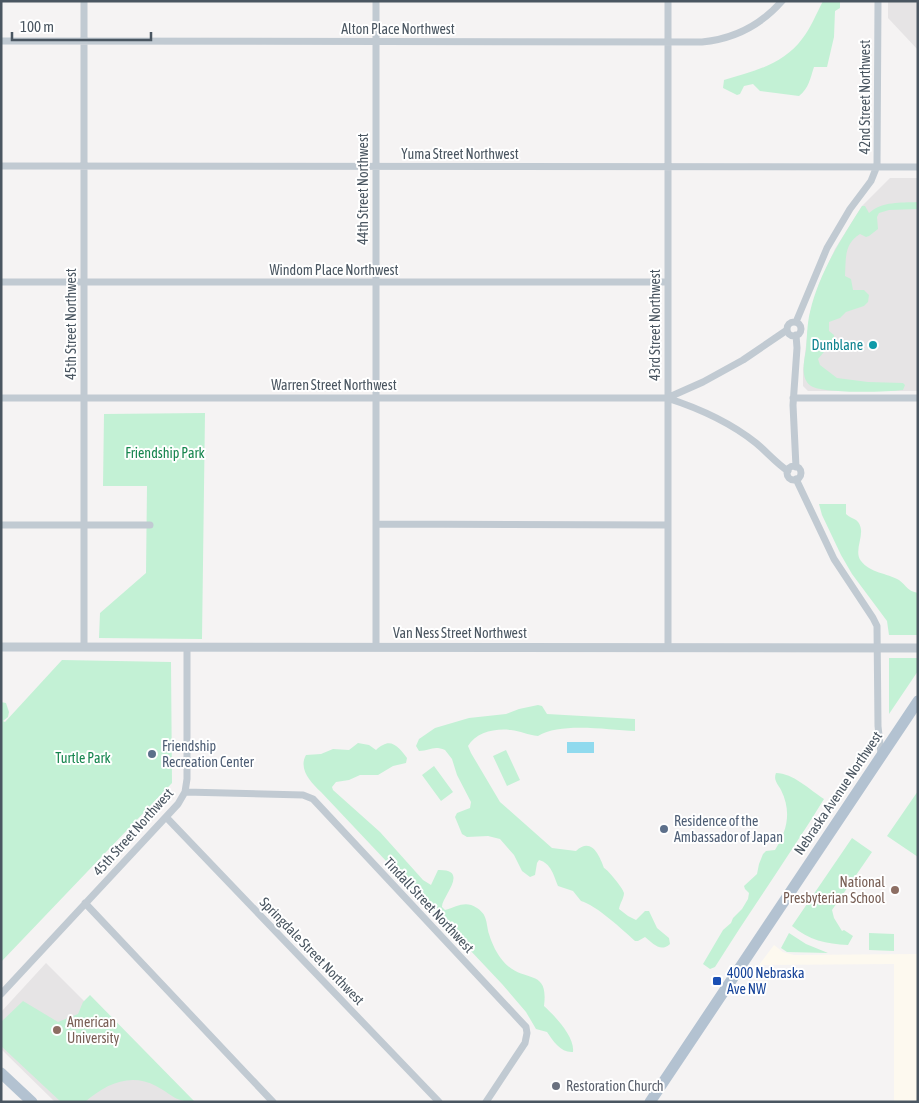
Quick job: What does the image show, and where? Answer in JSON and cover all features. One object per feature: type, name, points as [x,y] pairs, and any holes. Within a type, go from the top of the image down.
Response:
[{"type":"main road","name":"Nebraska Avenue Northwest","points":[[650,1102],[918,701]]},
{"type":"main road","points":[[1,1073],[32,1102]]},
{"type":"street","name":"45th Street Northwest","points":[[84,1],[84,647]]},
{"type":"street","name":"44th Street Northwest","points":[[376,1],[376,647]]},
{"type":"street","name":"43rd Street Northwest","points":[[668,1],[668,648]]},
{"type":"street","name":"Alton Place Northwest","points":[[1,41],[709,41],[735,34],[759,22],[782,1]]},
{"type":"street","name":"42nd Street Northwest","points":[[796,322],[827,248],[871,181],[877,166],[878,1]]},
{"type":"street","name":"Yuma Street Northwest","points":[[1,166],[918,166]]},
{"type":"street","name":"Windom Place Northwest","points":[[1,282],[668,282]]},
{"type":"street","name":"42nd Street Northwest","points":[[787,330],[789,324],[796,322]]},
{"type":"street","name":"42nd Street Northwest","points":[[796,322],[801,328],[796,335],[797,348],[793,398],[796,467],[800,469],[801,474],[796,480]]},
{"type":"street","name":"Warren Street Northwest","points":[[667,398],[703,382],[743,360],[787,330]]},
{"type":"street","points":[[787,330],[790,334],[796,335]]},
{"type":"street","name":"Warren Street Northwest","points":[[1,398],[667,398],[687,405],[736,429],[756,443],[788,471]]},
{"type":"street","points":[[793,398],[918,398]]},
{"type":"street","points":[[788,471],[790,468],[796,467]]},
{"type":"street","name":"42nd Street Northwest","points":[[788,471],[789,477],[796,480],[834,559],[874,621],[878,632],[878,726],[881,754]]},
{"type":"street","points":[[376,524],[667,525]]},
{"type":"street","points":[[1,525],[150,525]]},
{"type":"street","name":"Van Ness Street Northwest","points":[[1,647],[918,648]]},
{"type":"street","name":"45th Street Northwest","points":[[1,994],[178,804],[185,792],[187,779],[187,647]]},
{"type":"street","name":"Tindall Street Northwest","points":[[185,792],[308,796],[313,799],[526,1027],[525,1043],[486,1102]]},
{"type":"street","name":"Springdale Street Northwest","points":[[166,817],[438,1102]]},
{"type":"street","points":[[85,904],[273,1102]]},
{"type":"shaded area","points":[[888,1],[918,1],[918,50],[888,18]]},
{"type":"shaded area","points":[[890,178],[918,178],[918,391],[808,391],[803,386],[803,370],[810,313],[819,284],[835,249],[862,206]]},
{"type":"shaded area","points":[[774,945],[783,952],[794,955],[918,954],[918,1102],[894,1102],[894,964],[759,965]]},
{"type":"shaded area","name":"American University","points":[[46,963],[184,1102],[55,1102],[1,1049],[1,1012]]},
{"type":"green space","points":[[823,1],[840,1],[840,8],[835,11],[834,37],[827,67],[814,67],[807,86],[799,96],[760,91],[753,84],[744,86],[740,94],[737,95],[723,88],[724,80],[767,66],[795,48],[808,30]]},
{"type":"green space","points":[[918,202],[918,209],[889,210],[879,213],[877,217],[878,229],[866,237],[860,234],[851,242],[846,257],[845,276],[851,279],[853,290],[864,290],[869,295],[868,302],[864,306],[846,312],[840,318],[829,322],[829,331],[834,335],[834,340],[818,359],[820,365],[837,378],[868,382],[903,383],[905,385],[903,390],[841,391],[818,389],[811,386],[805,379],[804,374],[809,317],[819,284],[839,244],[862,206],[865,206],[869,213],[880,206]]},
{"type":"green space","name":"Friendship Park","points":[[205,413],[202,639],[99,638],[100,613],[146,573],[147,486],[103,486],[104,414]]},
{"type":"green space","points":[[819,504],[846,504],[846,514],[860,524],[861,535],[858,551],[861,561],[869,568],[899,580],[909,590],[918,593],[918,635],[889,635],[887,621],[852,574],[822,515]]},
{"type":"green space","points":[[889,658],[918,658],[918,671],[889,714]]},
{"type":"green space","name":"Turtle Park","points":[[62,660],[171,662],[172,783],[1,962],[1,702],[6,703],[9,712],[8,717],[3,721],[5,722]]},
{"type":"green space","points":[[538,705],[542,706],[547,714],[635,719],[635,731],[571,728],[559,729],[538,736],[511,730],[493,730],[481,734],[472,741],[468,746],[471,753],[500,802],[552,848],[576,851],[586,846],[594,849],[600,857],[604,868],[615,879],[624,893],[619,909],[636,920],[645,911],[649,911],[657,928],[669,938],[670,944],[666,947],[657,946],[645,937],[635,941],[602,913],[581,901],[573,891],[558,886],[552,870],[543,862],[539,860],[535,875],[530,877],[522,871],[514,855],[500,839],[488,836],[467,837],[462,834],[455,817],[457,813],[470,808],[471,802],[457,775],[452,759],[445,750],[434,748],[419,751],[416,746],[419,739],[435,728],[469,718],[506,714]]},
{"type":"green space","points":[[358,743],[369,745],[376,750],[381,746],[393,744],[407,758],[406,763],[393,766],[378,775],[360,775],[349,780],[336,782],[332,787],[333,790],[380,832],[423,880],[431,885],[438,870],[448,871],[452,874],[454,879],[442,907],[445,910],[461,905],[469,905],[481,911],[485,917],[493,945],[503,961],[519,973],[533,978],[543,985],[544,1006],[568,1033],[573,1046],[573,1052],[565,1051],[555,1043],[547,1032],[536,1029],[526,1012],[502,984],[310,780],[304,765],[306,755],[321,754],[333,749],[349,750]]},
{"type":"green space","points":[[506,750],[520,780],[507,786],[493,756]]},
{"type":"green space","points":[[434,766],[453,792],[441,801],[422,775]]},
{"type":"green space","points":[[776,773],[795,779],[824,799],[715,967],[710,969],[703,964],[723,930],[731,923],[748,899],[749,893],[744,886],[757,874],[763,854],[766,851],[775,850],[783,836],[787,814],[784,798],[775,780]]},
{"type":"green space","points":[[918,791],[918,857],[887,836]]},
{"type":"green space","points":[[852,838],[872,852],[832,910],[834,918],[842,931],[844,930],[853,936],[848,945],[832,944],[811,938],[792,926]]},
{"type":"green space","points":[[789,933],[806,944],[828,953],[787,952],[781,948]]},
{"type":"green space","points":[[869,933],[894,934],[894,951],[869,950]]},
{"type":"green space","name":"American University","points":[[90,995],[195,1102],[178,1099],[147,1082],[128,1080],[110,1085],[85,1102],[61,1102],[1,1046],[1,1022],[23,1001],[58,1022],[78,1014],[83,1002]]},
{"type":"water","points":[[567,742],[594,742],[594,753],[567,753]]},
{"type":"place","name":"Dunblane","points":[[873,345]]},
{"type":"place","name":"Friendship Recreation Center","points":[[152,754]]},
{"type":"place","name":"Residence of the Ambassador of Japan","points":[[664,829]]},
{"type":"place","name":"National Presbyterian School","points":[[895,890]]},
{"type":"place","name":"4000 Nebraska Ave NW","points":[[717,981]]},
{"type":"place","name":"American University","points":[[57,1030]]},
{"type":"place","name":"Restoration Church","points":[[556,1086]]}]
